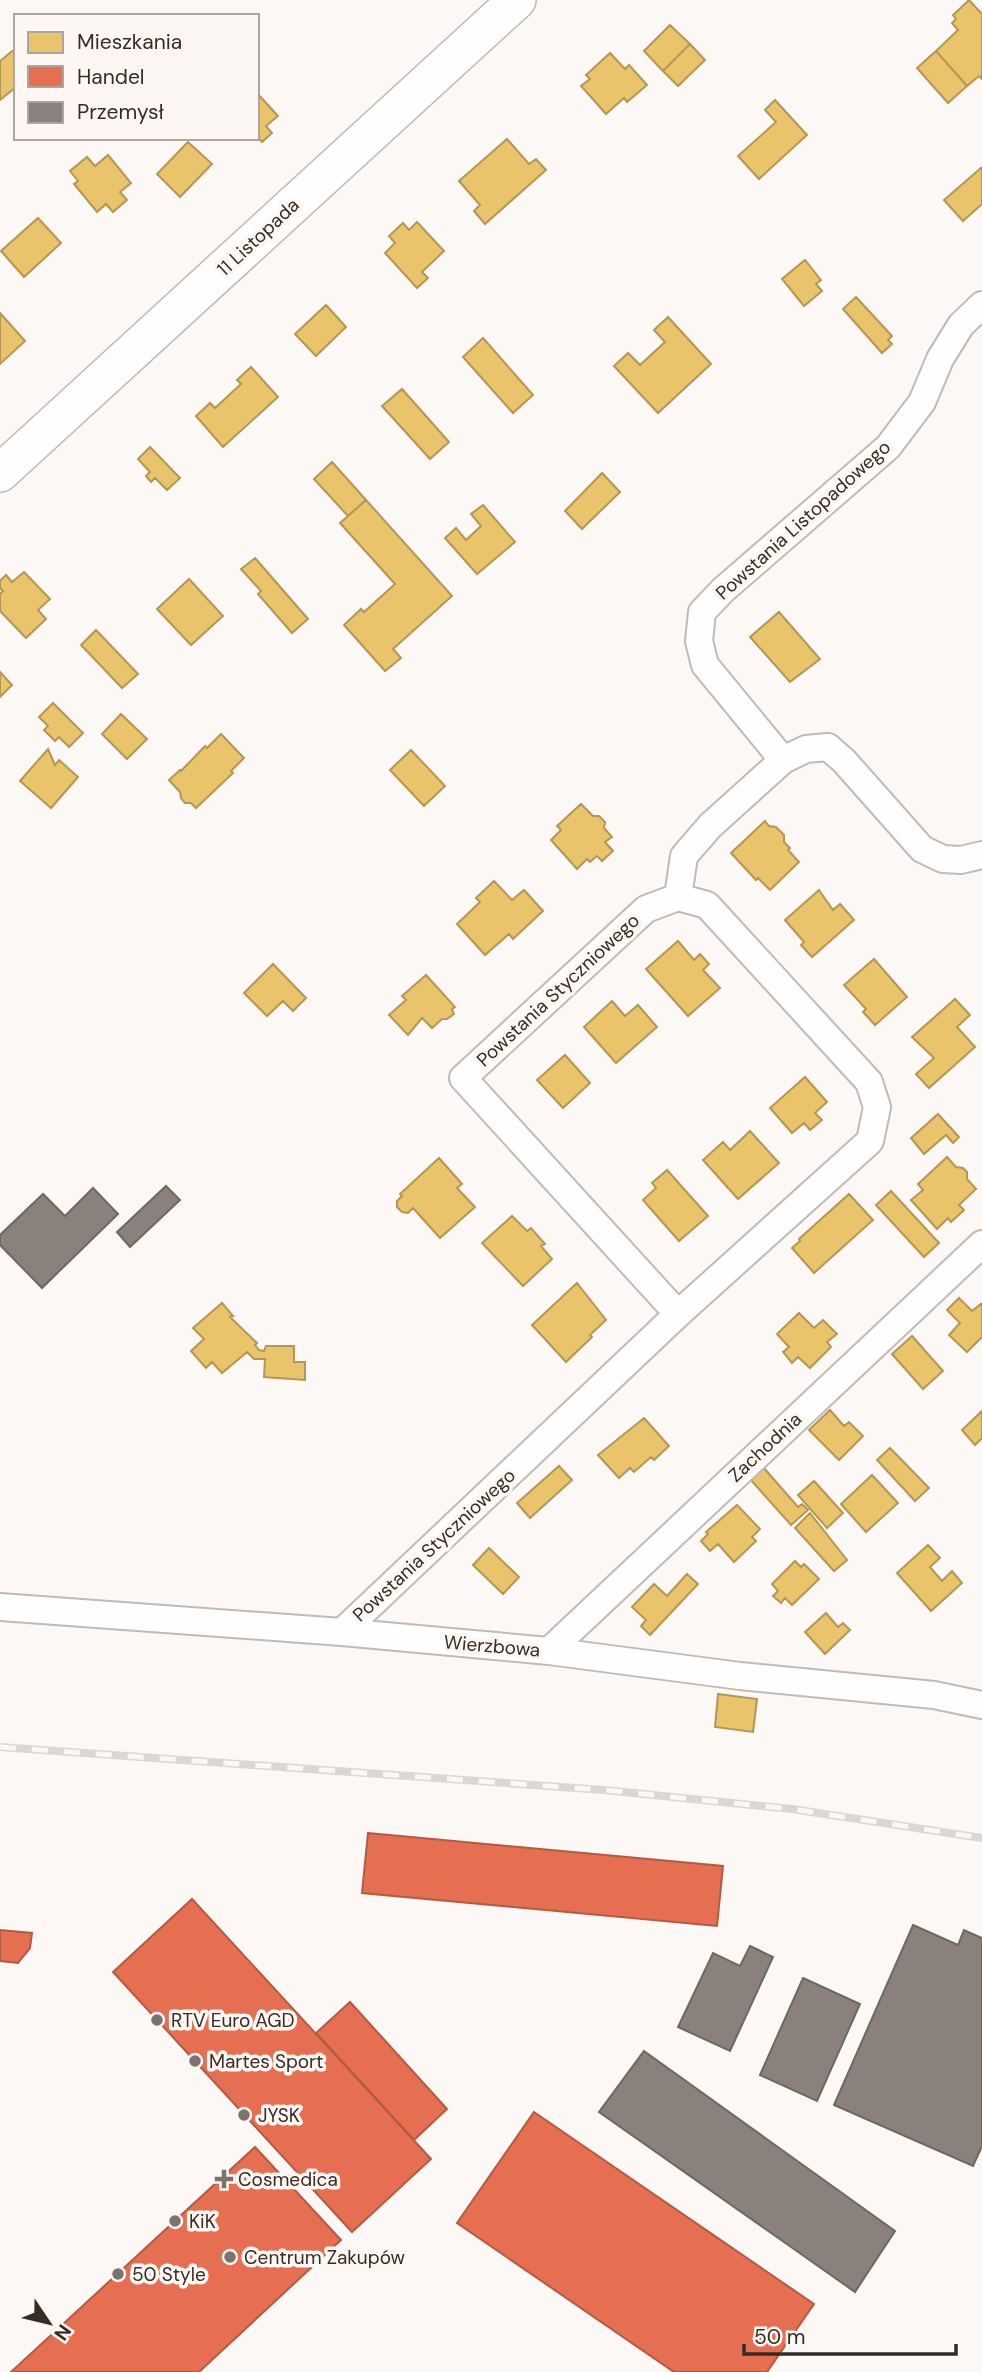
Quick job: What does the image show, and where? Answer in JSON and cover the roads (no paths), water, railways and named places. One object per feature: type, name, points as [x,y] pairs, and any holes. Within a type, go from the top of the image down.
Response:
[{"type":"main road","name":"11 Listopada","points":[[0,473],[498,6]]},
{"type":"street","name":"Powstania Listopadowego","points":[[782,760],[705,665],[699,641],[702,612],[723,590],[888,447],[922,402],[940,359],[961,325],[982,306]]},
{"type":"street","points":[[678,897],[684,856],[710,826],[782,760],[806,749],[828,747],[845,761],[922,849],[943,859],[961,860],[982,855]]},
{"type":"street","name":"Powstania Styczniowego","points":[[342,1632],[678,1314],[870,1141],[877,1107],[869,1082],[707,905],[678,897],[646,909],[463,1078],[678,1314]]},
{"type":"street","name":"Zachodnia","points":[[549,1651],[982,1244]]},
{"type":"street","name":"Wierzbowa","points":[[0,1607],[342,1632],[549,1651],[740,1676],[934,1695],[982,1705]]},
{"type":"railway","points":[[0,1747],[604,1790],[792,1809],[982,1838]]},
{"type":"place","name":"RTV Euro AGD","points":[[157,2020]]},
{"type":"place","name":"Martes Sport","points":[[195,2061]]},
{"type":"place","name":"JYSK","points":[[244,2115]]},
{"type":"place","name":"Cosmedica","points":[[224,2179]]},
{"type":"place","name":"KiK","points":[[175,2221]]},
{"type":"place","name":"Centrum Zakupów","points":[[230,2257]]},
{"type":"place","name":"50 Style","points":[[118,2274]]}]
